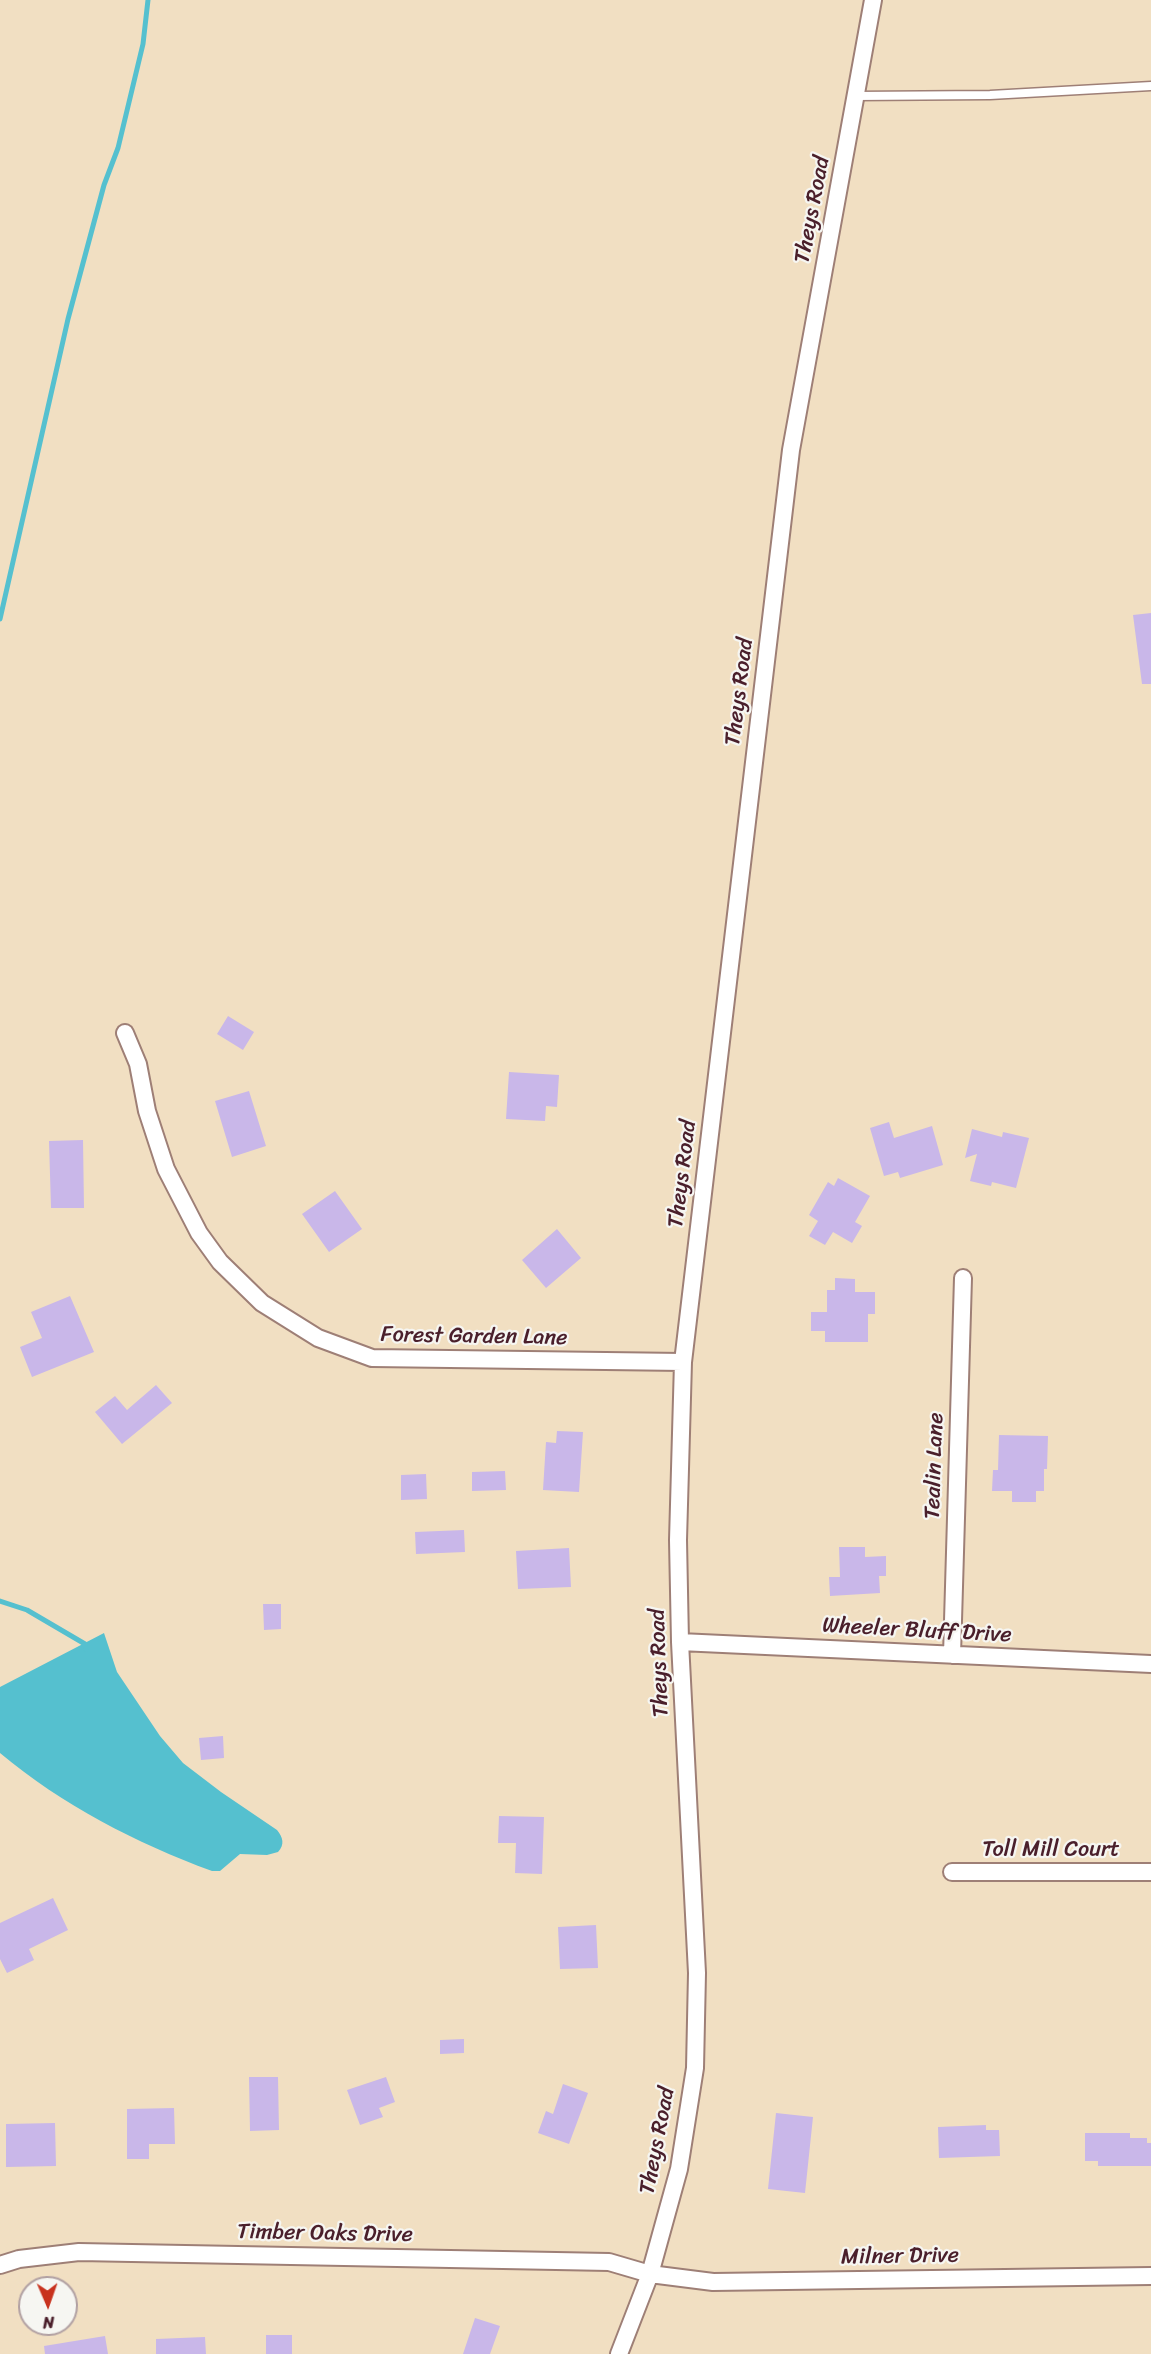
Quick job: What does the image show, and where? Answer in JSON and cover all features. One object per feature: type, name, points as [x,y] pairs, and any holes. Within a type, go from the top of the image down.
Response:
[{"type":"street","name":"Theys Road","points":[[620,2354],[650,2274],[679,2169],[695,2068],[697,1972],[680,1642],[678,1540],[683,1362],[791,450],[848,149],[855,96],[873,0]]},
{"type":"street","name":"Forest Garden Lane","points":[[125,1033],[138,1064],[147,1111],[166,1169],[199,1233],[220,1262],[262,1303],[318,1338],[372,1358],[683,1362]]},
{"type":"street","name":"Tealin Lane","points":[[952,1655],[963,1278]]},
{"type":"street","name":"Wheeler Bluff Drive","points":[[680,1642],[1151,1664]]},
{"type":"street","name":"Toll Mill Court","points":[[952,1872],[1151,1872]]},
{"type":"street","name":"Timber Oaks Drive","points":[[0,2265],[19,2259],[91,2253],[609,2262],[650,2274]]},
{"type":"street","name":"Milner Drive","points":[[650,2274],[713,2282],[1151,2276]]},
{"type":"lane","points":[[855,96],[990,95],[1151,86]]},
{"type":"water","points":[[104,1633],[117,1672],[160,1736],[183,1763],[277,1830],[282,1841],[282,1847],[278,1852],[267,1855],[240,1854],[220,1871],[212,1871],[128,1835],[74,1806],[0,1753],[0,1687]]},
{"type":"building","points":[[1151,613],[1151,684],[1142,684],[1133,615]]},
{"type":"building","points":[[228,1016],[254,1032],[243,1050],[217,1034]]},
{"type":"building","points":[[509,1072],[559,1075],[557,1107],[546,1106],[545,1121],[506,1119]]},
{"type":"building","points":[[249,1091],[266,1146],[232,1157],[215,1101]]},
{"type":"building","points":[[889,1122],[894,1138],[932,1126],[943,1165],[900,1178],[898,1172],[884,1176],[870,1128]]},
{"type":"building","points":[[972,1129],[1002,1137],[1003,1132],[1029,1138],[1016,1188],[992,1182],[991,1186],[970,1181],[977,1154],[965,1158]]},
{"type":"building","points":[[83,1140],[84,1208],[51,1208],[49,1141]]},
{"type":"building","points":[[838,1178],[870,1196],[855,1222],[862,1226],[852,1243],[833,1232],[825,1245],[809,1236],[818,1221],[809,1215],[828,1182],[834,1186]]},
{"type":"building","points":[[335,1191],[362,1229],[329,1252],[302,1214]]},
{"type":"building","points":[[557,1229],[581,1258],[546,1288],[522,1260]]},
{"type":"building","points":[[835,1278],[855,1279],[855,1292],[875,1292],[875,1314],[868,1314],[868,1342],[825,1342],[825,1331],[811,1331],[811,1312],[827,1312],[827,1290],[835,1290]]},
{"type":"building","points":[[70,1296],[94,1352],[32,1377],[20,1347],[42,1338],[31,1312]]},
{"type":"building","points":[[156,1385],[172,1403],[122,1444],[95,1412],[115,1396],[127,1410]]},
{"type":"building","points":[[557,1431],[583,1432],[579,1492],[543,1490],[546,1442],[556,1443]]},
{"type":"building","points":[[999,1435],[1048,1436],[1044,1491],[1036,1491],[1036,1502],[1012,1502],[1012,1491],[992,1491],[993,1470],[998,1470]]},
{"type":"building","points":[[505,1471],[506,1490],[472,1491],[472,1472]]},
{"type":"building","points":[[426,1474],[427,1499],[401,1500],[401,1475]]},
{"type":"building","points":[[464,1530],[465,1552],[416,1554],[415,1532]]},
{"type":"building","points":[[839,1547],[865,1547],[865,1557],[886,1556],[886,1576],[879,1576],[880,1593],[830,1596],[829,1577],[840,1577]]},
{"type":"building","points":[[569,1548],[571,1587],[518,1589],[516,1551]]},
{"type":"building","points":[[263,1604],[281,1604],[281,1629],[264,1630]]},
{"type":"building","points":[[223,1736],[224,1758],[201,1760],[199,1738]]},
{"type":"building","points":[[499,1816],[544,1817],[542,1874],[515,1873],[516,1843],[498,1843]]},
{"type":"building","points":[[53,1898],[68,1930],[29,1949],[34,1960],[7,1973],[0,1959],[0,1923]]},
{"type":"building","points":[[596,1925],[598,1968],[560,1969],[558,1927]]},
{"type":"building","points":[[464,2039],[464,2053],[440,2054],[440,2040]]},
{"type":"building","points":[[249,2077],[278,2077],[279,2130],[250,2131]]},
{"type":"building","points":[[386,2077],[395,2102],[379,2108],[383,2117],[360,2125],[347,2090]]},
{"type":"building","points":[[563,2084],[588,2093],[569,2144],[538,2133],[546,2111],[553,2114]]},
{"type":"building","points":[[174,2108],[175,2144],[149,2144],[149,2159],[127,2159],[127,2109]]},
{"type":"building","points":[[776,2113],[813,2117],[805,2193],[768,2189]]},
{"type":"building","points":[[55,2123],[56,2166],[6,2167],[6,2124]]},
{"type":"building","points":[[986,2125],[986,2130],[999,2130],[1000,2156],[939,2158],[938,2127]]},
{"type":"building","points":[[1085,2133],[1130,2133],[1130,2138],[1147,2138],[1147,2143],[1151,2143],[1151,2166],[1098,2166],[1098,2161],[1085,2161]]},
{"type":"building","points":[[475,2318],[500,2326],[490,2354],[463,2354]]},
{"type":"building","points":[[266,2335],[292,2335],[292,2354],[266,2354]]},
{"type":"building","points":[[105,2336],[108,2354],[45,2354],[44,2346]]},
{"type":"building","points":[[205,2337],[206,2354],[156,2354],[156,2339]]},
{"type":"waterway","points":[[0,619],[68,319],[104,185],[118,148],[143,44],[148,0]]},
{"type":"waterway","points":[[0,1601],[27,1610],[85,1644],[86,1649]]}]
